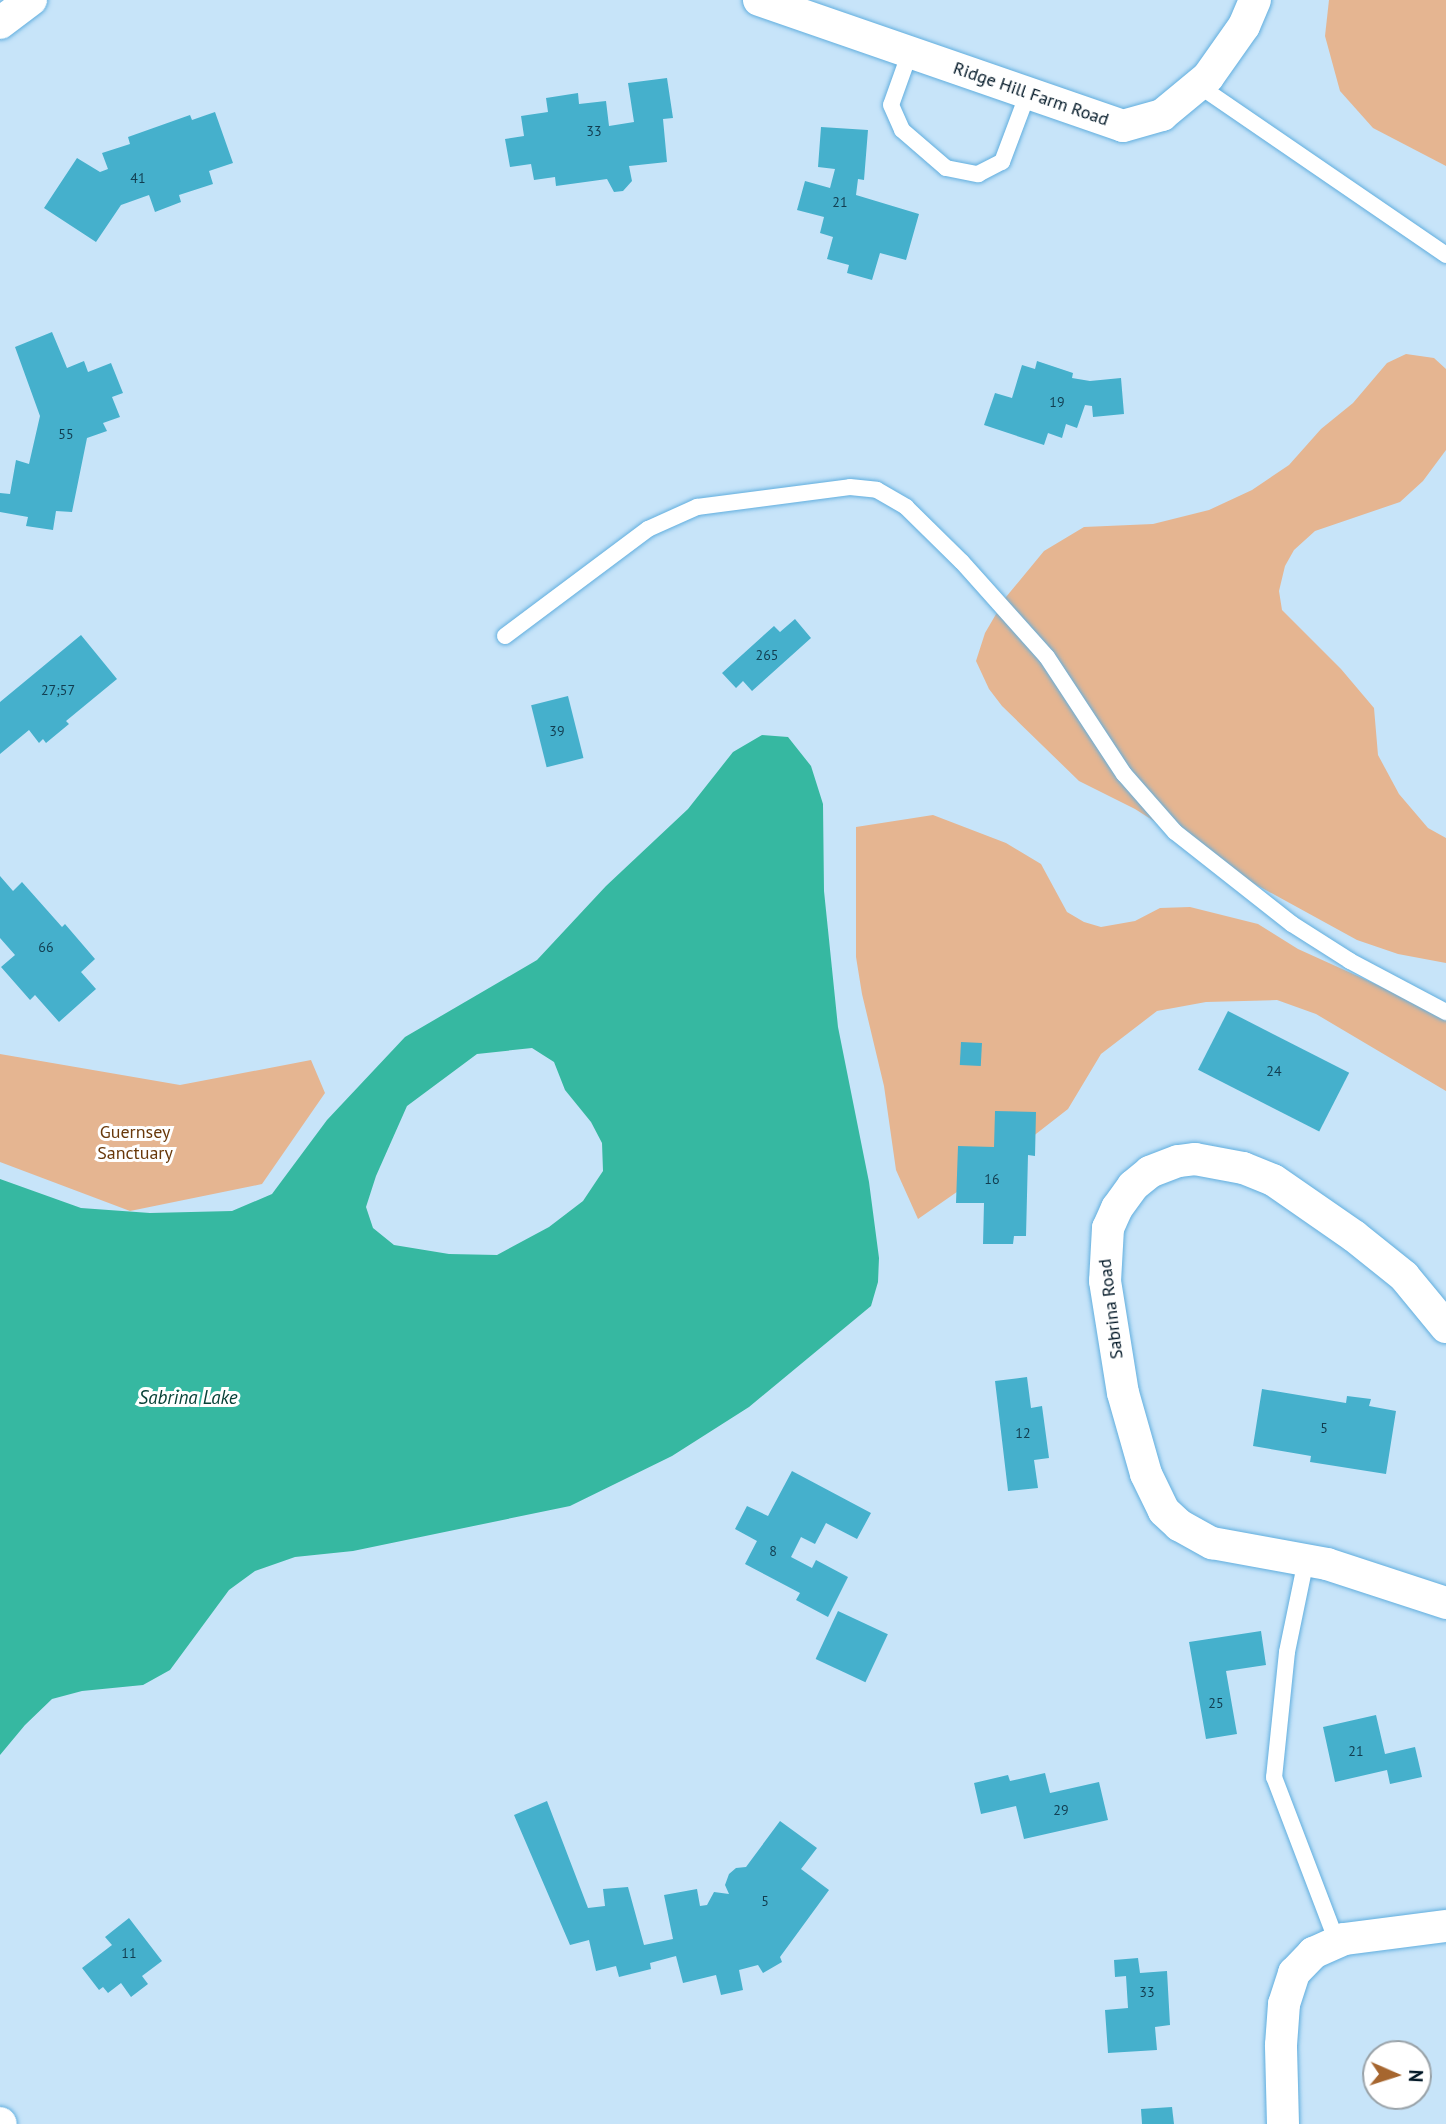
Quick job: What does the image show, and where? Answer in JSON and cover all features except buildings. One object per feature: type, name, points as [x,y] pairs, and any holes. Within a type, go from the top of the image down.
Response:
[{"type":"street","points":[[0,23],[31,0]]},
{"type":"street","name":"Ridge Hill Farm Road","points":[[759,0],[1123,126],[1162,115],[1208,77],[1244,26],[1255,0]]},
{"type":"street","name":"Sabrina Road","points":[[1446,1328],[1404,1276],[1354,1236],[1273,1180],[1243,1168],[1216,1161],[1178,1161],[1150,1172],[1133,1186],[1117,1208],[1108,1228],[1105,1250],[1111,1331],[1123,1392],[1154,1495],[1179,1525],[1212,1543],[1306,1560],[1359,1573],[1446,1603]]},
{"type":"street","points":[[1283,2124],[1281,2045],[1284,2004],[1294,1973],[1313,1953],[1337,1942],[1446,1926]]},
{"type":"lane","points":[[910,52],[891,105],[902,130],[946,167],[978,174],[1002,162],[1028,93]]},
{"type":"lane","points":[[1198,85],[1446,255]]},
{"type":"lane","points":[[505,636],[648,529],[697,507],[850,486],[877,490],[906,507],[962,562],[1047,657],[1124,774],[1175,832],[1292,924],[1350,961],[1446,1012]]},
{"type":"lane","points":[[1306,1560],[1287,1652],[1274,1777],[1337,1942]]},
{"type":"green space","points":[[1329,0],[1446,0],[1446,166],[1373,128],[1340,91],[1325,36]]},
{"type":"green space","points":[[1406,354],[1434,358],[1446,369],[1446,450],[1423,481],[1400,502],[1315,531],[1294,550],[1285,566],[1279,591],[1282,610],[1341,669],[1374,708],[1378,755],[1399,794],[1428,828],[1446,838],[1446,963],[1398,954],[1357,940],[1242,877],[1135,809],[1079,781],[1002,706],[989,689],[976,661],[985,633],[1006,597],[1044,551],[1084,527],[1153,524],[1209,510],[1252,490],[1289,465],[1321,429],[1353,403],[1387,363]]},
{"type":"green space","points":[[933,815],[1006,843],[1041,864],[1067,912],[1084,922],[1101,927],[1135,921],[1160,908],[1190,907],[1258,924],[1298,949],[1446,1016],[1446,1091],[1316,1014],[1277,1000],[1206,1002],[1157,1011],[1101,1054],[1068,1109],[1000,1162],[918,1219],[896,1170],[884,1086],[856,957],[856,827]]},
{"type":"green space","name":"Guernsey Sanctuary","points":[[0,1054],[180,1085],[311,1060],[325,1093],[262,1184],[130,1211],[0,1162]]},
{"type":"water","name":"Sabrina Lake","points":[[762,735],[788,737],[811,766],[823,804],[824,891],[838,1027],[869,1182],[879,1258],[878,1282],[871,1306],[749,1407],[672,1456],[570,1506],[353,1551],[295,1557],[255,1571],[229,1590],[170,1670],[143,1685],[82,1691],[52,1699],[0,1755],[0,1179],[81,1208],[150,1213],[232,1211],[272,1194],[327,1120],[405,1037],[537,960],[606,886],[688,809],[733,752]],"holes":[[[532,1048],[554,1062],[565,1090],[591,1122],[602,1143],[603,1171],[583,1201],[549,1227],[497,1255],[449,1254],[394,1245],[373,1228],[366,1207],[376,1176],[407,1106],[477,1054]]]}]
